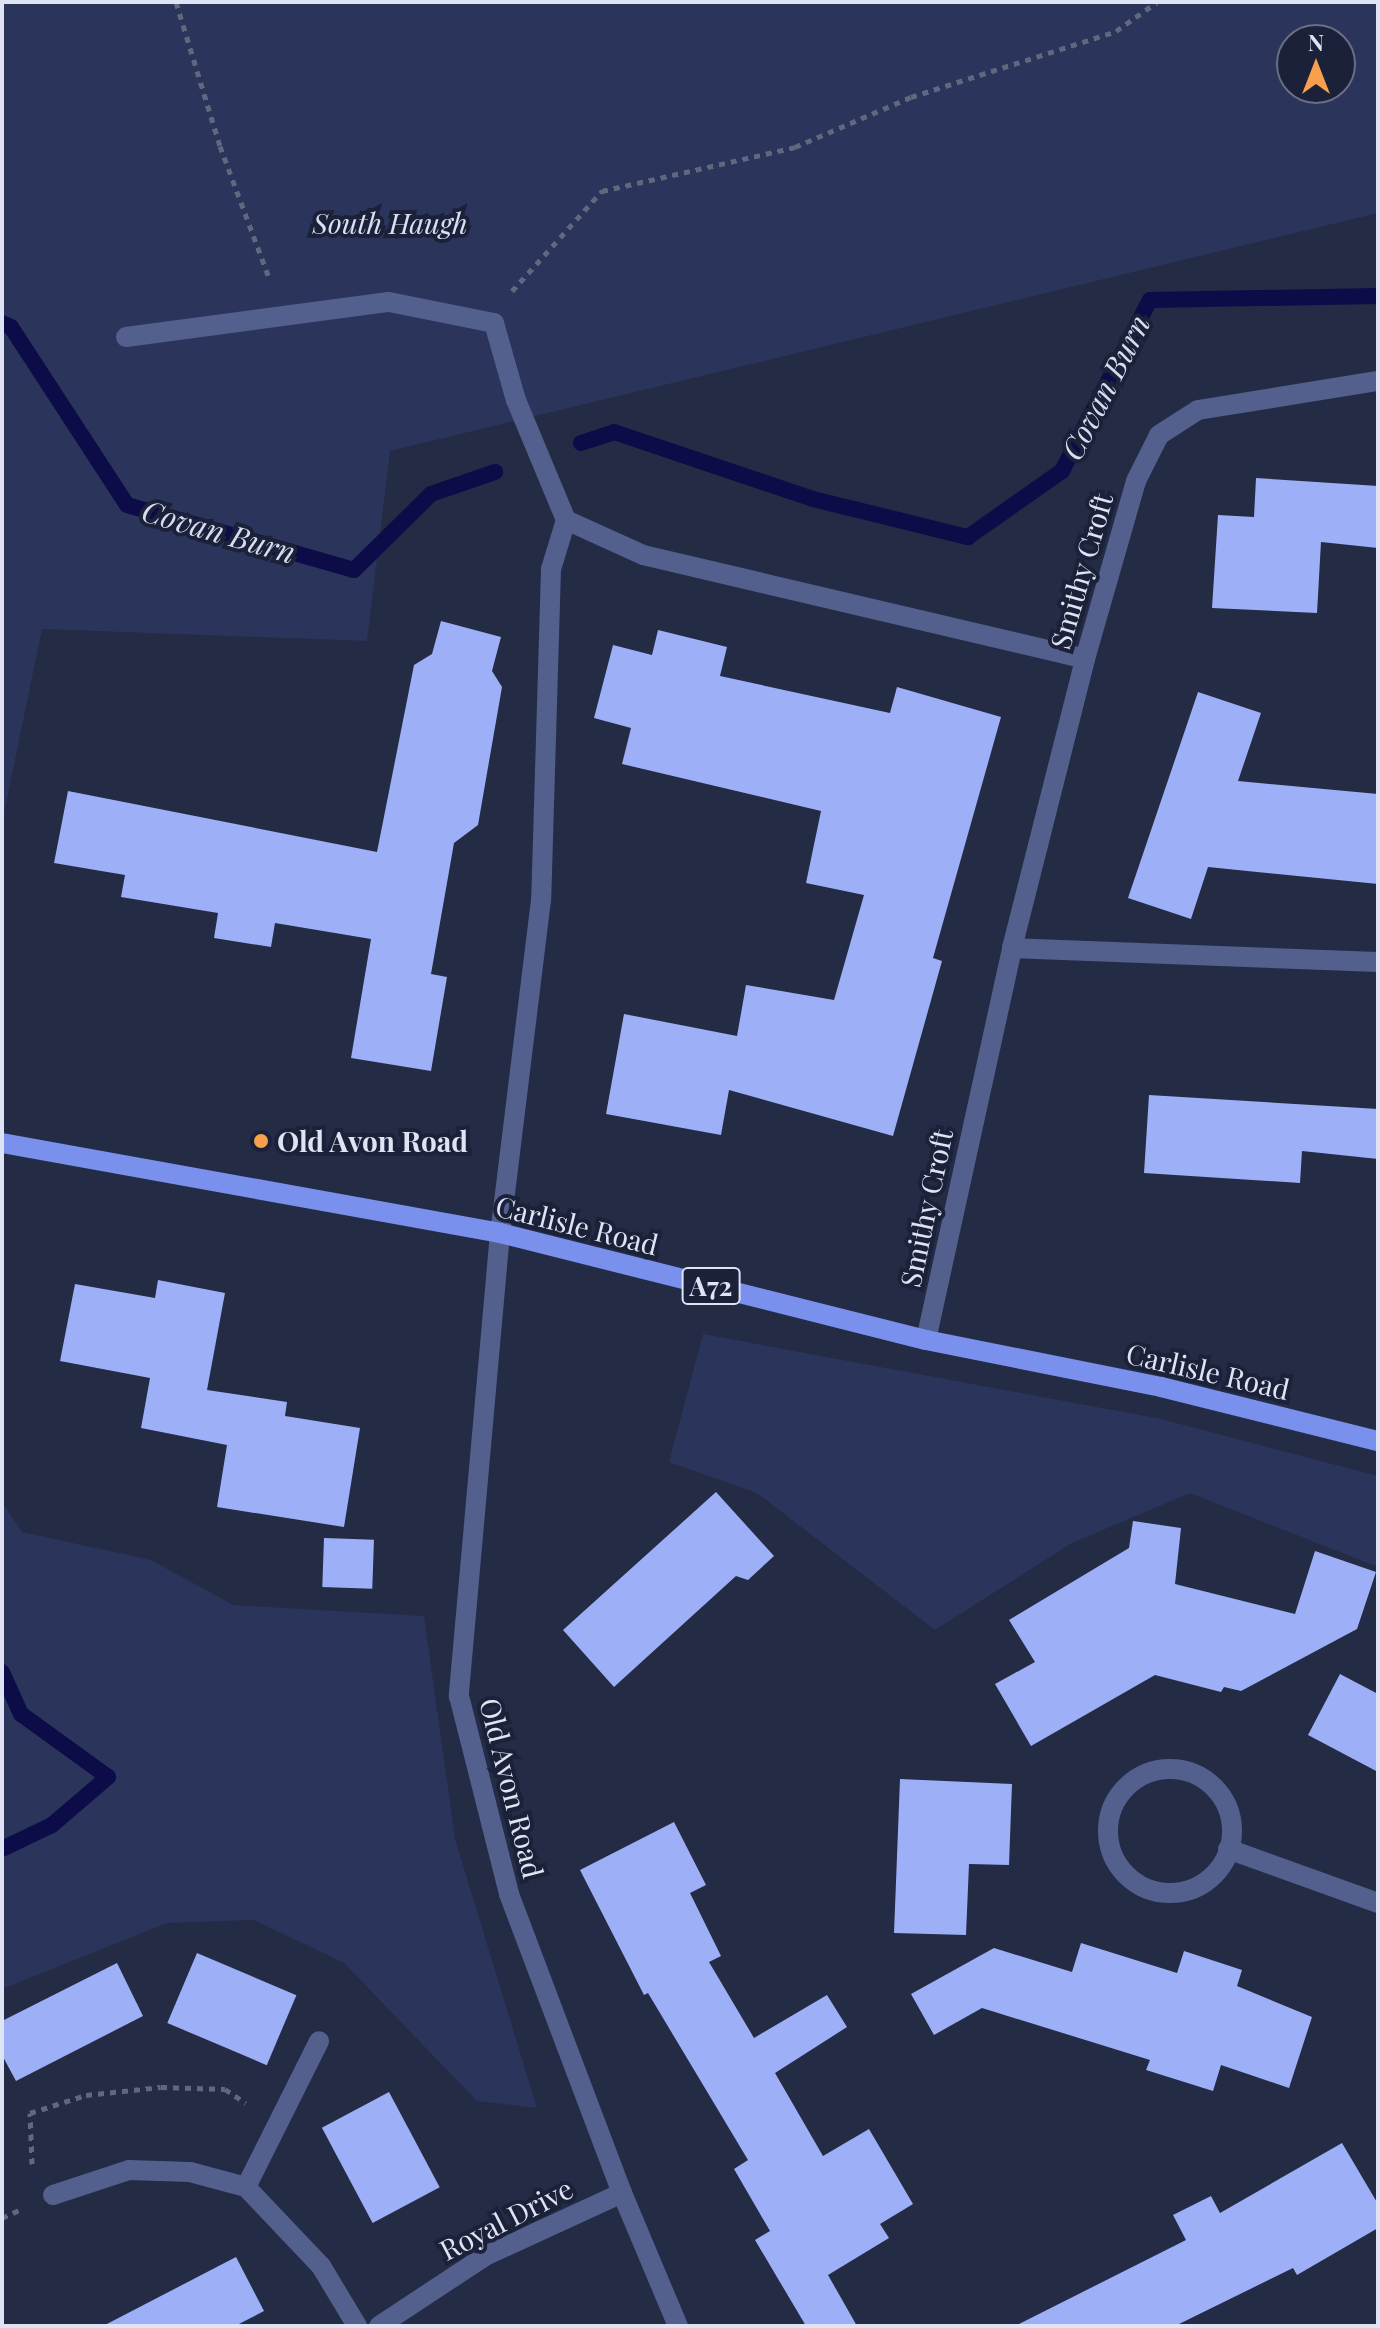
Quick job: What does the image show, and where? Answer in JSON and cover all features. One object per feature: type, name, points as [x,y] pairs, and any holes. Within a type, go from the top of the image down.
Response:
[{"type":"main road","name":"Carlisle Road","points":[[2,1143],[500,1233],[926,1340],[1161,1387],[1378,1441]]},
{"type":"street","points":[[126,337],[389,302],[494,323],[516,400],[566,520],[643,555],[1085,659]]},
{"type":"street","name":"Smithy Croft","points":[[926,1340],[1012,948],[1085,659],[1136,481],[1159,435],[1198,410],[1378,381]]},
{"type":"street","name":"Old Avon Road","points":[[566,520],[551,569],[541,900],[500,1233],[459,1696],[509,1894],[622,2193],[678,2326]]},
{"type":"street","points":[[1012,948],[1378,962]]},
{"type":"street","points":[[1173,1769],[1193,1774],[1224,1801],[1231,1821],[1228,1849],[1212,1877],[1195,1888],[1156,1892],[1137,1884],[1111,1854],[1110,1814],[1133,1781],[1173,1769]]},
{"type":"street","points":[[1228,1849],[1378,1903]]},
{"type":"street","points":[[246,2187],[319,2041]]},
{"type":"street","points":[[53,2195],[129,2170],[190,2172],[246,2187],[321,2266],[357,2326]]},
{"type":"street","name":"Royal Drive","points":[[379,2326],[485,2256],[622,2193]]},
{"type":"path","points":[[176,2],[220,146],[283,316]]},
{"type":"path","points":[[494,323],[519,280],[602,191],[795,147],[911,97],[1116,31],[1157,2]]},
{"type":"path","points":[[53,2195],[32,2163],[30,2113],[86,2095],[161,2087],[225,2089],[278,2123]]},
{"type":"green space","name":"South Haugh","points":[[2,2],[1378,2],[1378,213],[390,451],[367,641],[42,629],[2,823]]},
{"type":"green space","points":[[703,1334],[1161,1419],[1378,1476],[1378,1567],[1190,1493],[1072,1543],[935,1630],[757,1493],[669,1462]]},
{"type":"green space","points":[[2,1502],[22,1532],[151,1560],[233,1605],[424,1616],[455,1839],[537,2108],[477,2101],[344,1963],[254,1920],[167,1923],[2,1989]]},
{"type":"building","points":[[1256,478],[1378,486],[1378,548],[1321,542],[1317,613],[1212,608],[1218,515],[1254,517]]},
{"type":"building","points":[[441,621],[501,637],[492,671],[502,687],[478,825],[454,843],[431,974],[447,977],[431,1071],[351,1058],[371,939],[275,923],[271,947],[214,938],[218,913],[121,897],[125,875],[54,863],[68,791],[377,852],[414,665],[432,654]]},
{"type":"building","points":[[658,630],[727,647],[720,676],[890,713],[897,687],[1001,717],[933,958],[942,961],[893,1136],[729,1090],[721,1135],[606,1114],[624,1014],[737,1036],[746,985],[834,1000],[864,895],[806,883],[821,811],[622,764],[631,728],[594,718],[613,645],[652,655]]},
{"type":"building","points":[[1198,692],[1261,713],[1238,781],[1378,794],[1378,884],[1208,867],[1191,919],[1128,898]]},
{"type":"building","points":[[1149,1095],[1378,1109],[1378,1159],[1302,1151],[1300,1183],[1144,1173]]},
{"type":"building","points":[[158,1280],[225,1293],[207,1390],[287,1402],[285,1416],[360,1428],[344,1527],[217,1507],[227,1445],[141,1428],[150,1378],[60,1361],[75,1284],[155,1298]]},
{"type":"building","points":[[716,1492],[774,1556],[748,1580],[736,1576],[614,1687],[563,1630]]},
{"type":"building","points":[[1133,1521],[1181,1528],[1175,1584],[1295,1614],[1315,1551],[1376,1572],[1357,1629],[1241,1691],[1224,1687],[1221,1692],[1155,1675],[1031,1746],[995,1684],[1035,1662],[1009,1620],[1129,1548]]},
{"type":"building","points":[[324,1538],[374,1540],[372,1589],[322,1587]]},
{"type":"building","points":[[1340,1674],[1378,1694],[1378,1772],[1308,1735]]},
{"type":"building","points":[[900,1779],[1012,1784],[1009,1865],[969,1864],[966,1935],[894,1933]]},
{"type":"building","points":[[674,1822],[706,1885],[690,1893],[721,1956],[709,1962],[754,2038],[827,1995],[847,2027],[775,2073],[823,2156],[869,2129],[913,2204],[880,2224],[889,2238],[828,2275],[857,2326],[806,2326],[755,2240],[770,2231],[734,2169],[748,2160],[648,1993],[644,1995],[580,1870]]},
{"type":"building","points":[[1081,1943],[1177,1973],[1184,1951],[1242,1970],[1237,1986],[1312,2017],[1289,2088],[1221,2065],[1213,2091],[1146,2070],[1150,2060],[982,2008],[934,2035],[911,1994],[994,1948],[1072,1972]]},
{"type":"building","points":[[197,1953],[296,1995],[267,2065],[167,2023]]},
{"type":"building","points":[[117,1963],[143,2016],[16,2081],[2,2055],[2,2021]]},
{"type":"building","points":[[389,2092],[440,2187],[373,2223],[322,2128]]},
{"type":"building","points":[[1342,2143],[1378,2204],[1378,2228],[1297,2275],[1293,2268],[1175,2326],[1015,2326],[1186,2240],[1173,2215],[1211,2196],[1220,2213]]},
{"type":"building","points":[[236,2257],[264,2311],[235,2326],[103,2326]]},
{"type":"waterway","name":"Covan Burn","points":[[581,443],[614,432],[813,499],[968,537],[1062,471],[1150,300],[1378,296]]},
{"type":"waterway","name":"Covan Burn","points":[[2,323],[11,327],[127,505],[354,570],[431,494],[495,472]]},
{"type":"waterway","name":"Covan Burn","points":[[2,1672],[21,1714],[108,1777],[52,1825],[2,1849]]},
{"type":"place","name":"Old Avon Road","points":[[261,1141]]}]
